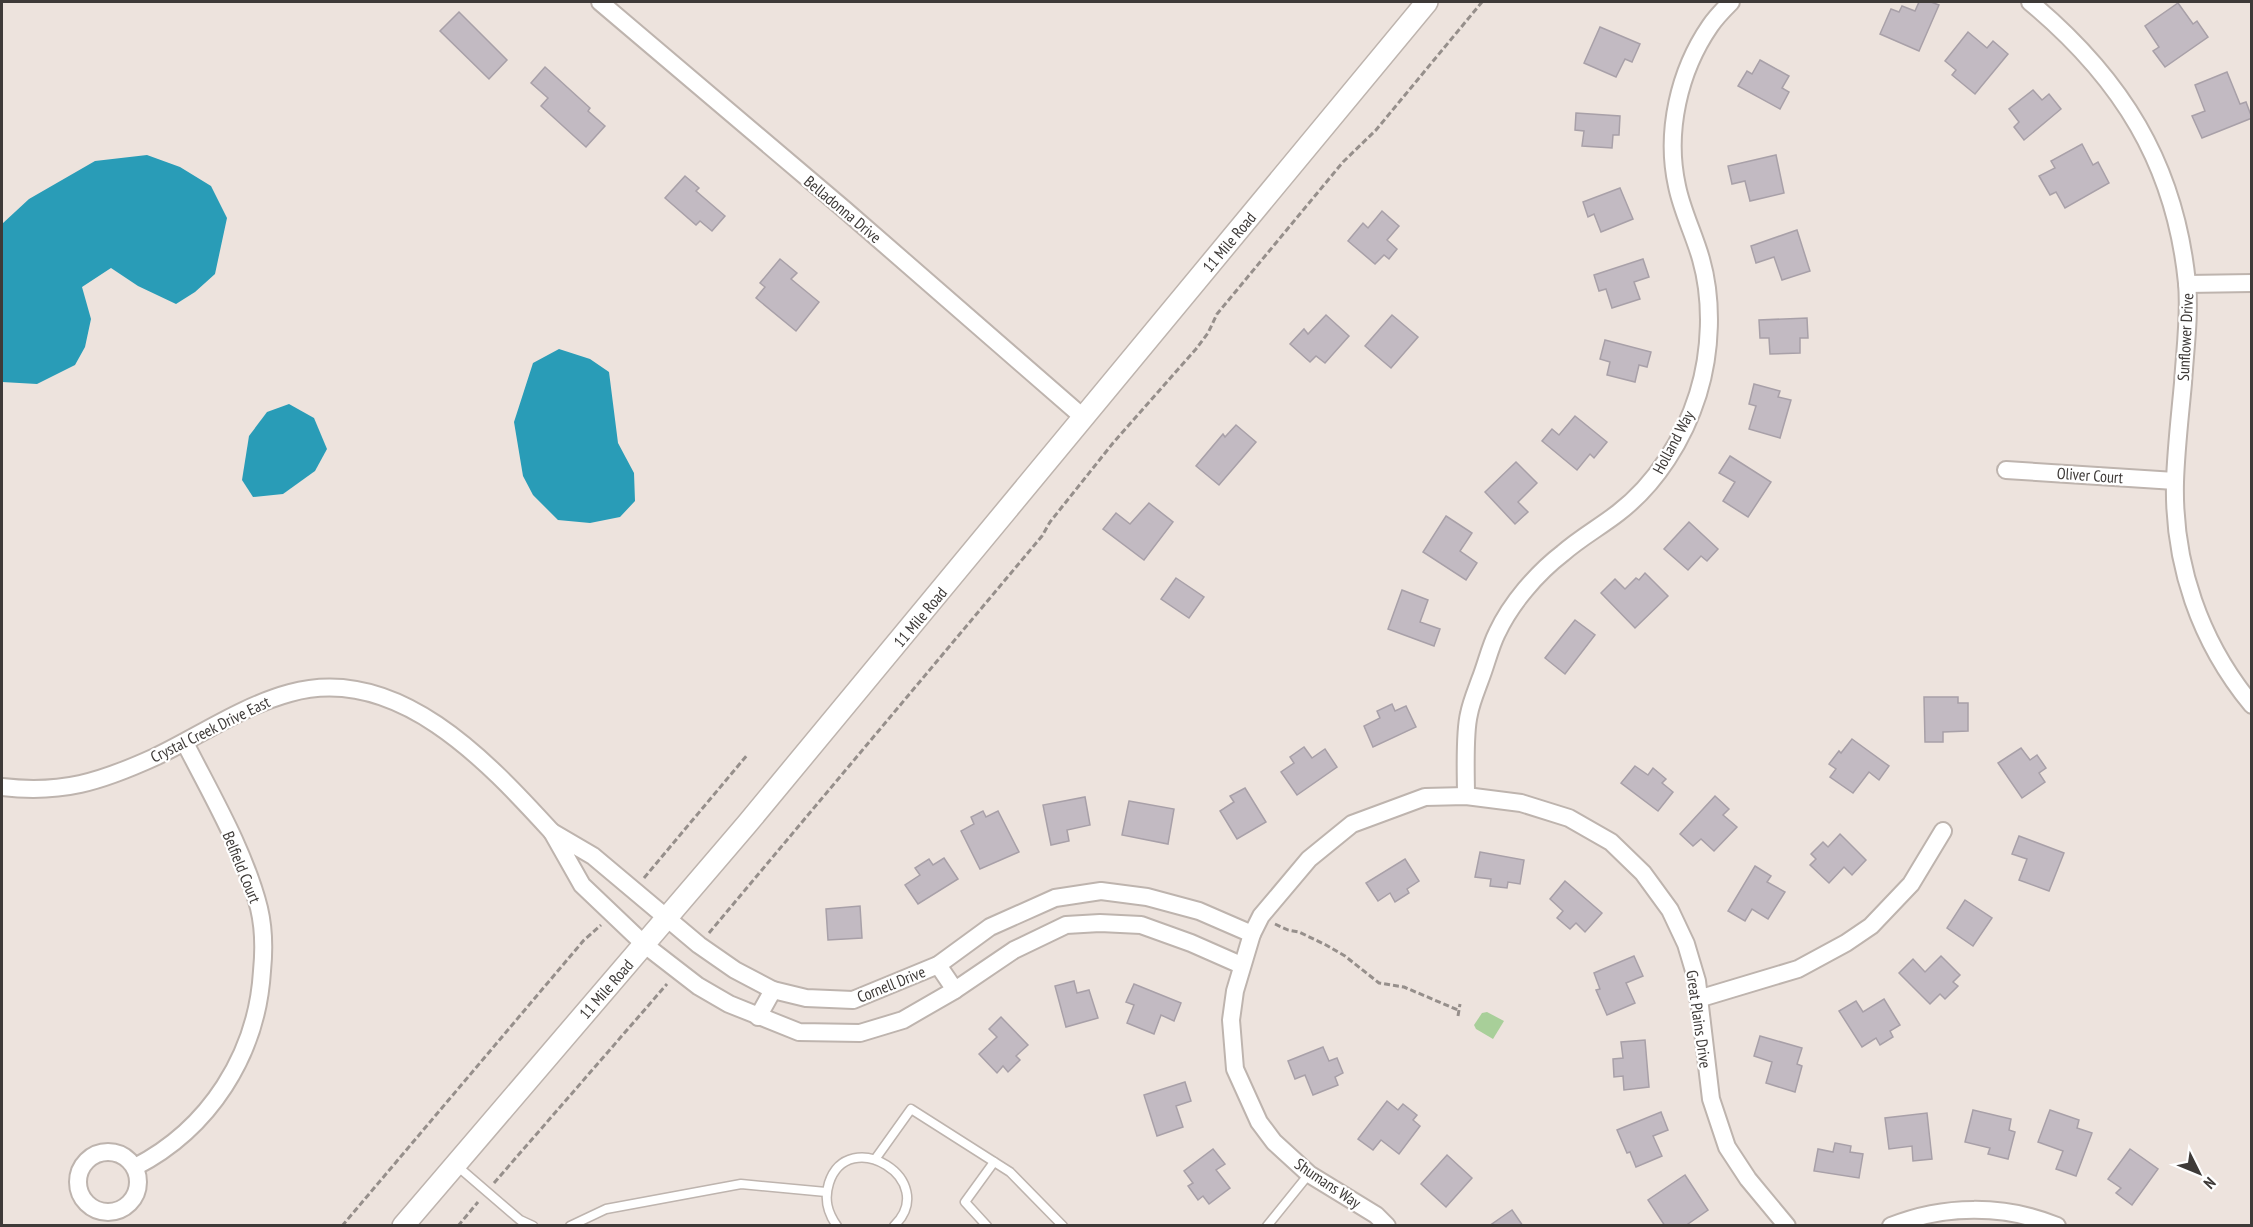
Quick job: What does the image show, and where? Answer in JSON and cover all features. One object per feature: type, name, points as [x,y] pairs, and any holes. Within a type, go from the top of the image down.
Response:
[{"type":"street","name":"Belladonna Drive","points":[[600,2],[1084,417]]},
{"type":"street","name":"11 Mile Road","points":[[403,1226],[668,918],[899,643],[1427,2]]},
{"type":"street","name":"Holland Way","points":[[1466,796],[1468,716],[1497,633],[1514,605],[1562,553],[1618,513],[1653,480],[1686,423],[1698,393],[1705,356],[1708,290],[1701,259],[1677,188],[1672,155],[1673,124],[1680,93],[1693,57],[1710,25],[1731,2]]},
{"type":"street","name":"Sunflower Drive","points":[[2030,2],[2076,42],[2127,104],[2170,197],[2180,238],[2187,284],[2186,338],[2175,481],[2179,547],[2200,622],[2237,688],[2252,705]]},
{"type":"street","points":[[2187,284],[2252,283]]},
{"type":"street","name":"Oliver Court","points":[[2006,470],[2175,481]]},
{"type":"street","name":"Crystal Creek Drive East","points":[[2,787],[24,790],[59,789],[90,783],[185,743],[262,702],[292,692],[323,688],[367,691],[418,711],[461,742],[508,784],[552,832],[582,885],[645,945]]},
{"type":"street","name":"Belfield Court","points":[[135,1167],[178,1140],[200,1119],[220,1094],[239,1062],[255,1024],[262,986],[263,938],[260,911],[250,876],[185,743]]},
{"type":"street","name":"Great Plains Drive","points":[[1252,934],[1261,916],[1309,859],[1352,824],[1425,797],[1466,796],[1531,806],[1569,818],[1611,842],[1643,873],[1670,910],[1686,944],[1697,981],[1711,1099],[1727,1147],[1748,1179],[1787,1226]]},
{"type":"street","points":[[1698,999],[1798,969],[1871,926],[1911,884],[1943,831]]},
{"type":"street","name":"Crystal Creek Drive East","points":[[552,832],[593,856],[668,918]]},
{"type":"street","name":"Cornell Drive","points":[[668,918],[699,945],[735,970],[773,990],[806,998],[853,1000],[938,965],[990,927],[1055,898],[1101,891],[1147,897],[1199,911],[1252,934]]},
{"type":"street","points":[[1141,925],[1147,897]]},
{"type":"street","points":[[1055,898],[1066,925]]},
{"type":"street","name":"Cornell Drive","points":[[645,945],[698,986],[729,1004],[799,1032],[860,1033],[903,1020],[955,990],[1014,950],[1066,925],[1141,925],[1191,943],[1241,965]]},
{"type":"street","name":"Shumans Way","points":[[1252,934],[1241,965],[1231,1020],[1235,1069],[1259,1122],[1274,1142],[1309,1174],[1376,1215],[1387,1226]]},
{"type":"street","name":"Cornell Drive","points":[[938,965],[955,990]]},
{"type":"street","points":[[758,1017],[773,990]]},
{"type":"street","points":[[1891,1226],[1909,1218],[1931,1213],[1999,1210],[2035,1218],[2057,1226]]},
{"type":"lane","points":[[876,1158],[911,1109],[1010,1172],[1063,1226]]},
{"type":"lane","points":[[837,1226],[826,1205],[826,1192],[830,1179],[847,1161],[862,1157],[876,1158],[897,1172],[904,1183],[905,1210],[894,1226]]},
{"type":"lane","points":[[987,1226],[965,1202],[994,1162]]},
{"type":"lane","points":[[455,1164],[520,1220],[533,1226]]},
{"type":"lane","points":[[1267,1226],[1309,1174]]},
{"type":"lane","points":[[570,1226],[606,1209],[741,1184],[826,1192]]},
{"type":"path","points":[[699,945],[1042,536],[1050,522],[1113,443],[1196,349],[1229,299],[1343,162],[1376,130],[1482,2]]},
{"type":"path","points":[[633,890],[748,754]]},
{"type":"path","points":[[342,1226],[584,940],[611,915]]},
{"type":"path","points":[[1261,916],[1326,945],[1345,956],[1373,980],[1404,987],[1458,1011]]},
{"type":"path","points":[[458,1226],[678,971]]},
{"type":"path","points":[[1458,1016],[1460,1004]]},
{"type":"green space","points":[[1487,1012],[1504,1021],[1493,1039],[1476,1029],[1474,1025],[1482,1013]]},
{"type":"water","points":[[147,155],[180,167],[211,186],[227,218],[215,274],[195,292],[176,304],[138,286],[111,268],[82,287],[91,319],[85,347],[75,365],[37,384],[2,382],[2,224],[29,199],[95,161]]},
{"type":"water","points":[[559,349],[590,359],[609,372],[618,443],[634,473],[635,501],[620,517],[590,523],[558,520],[533,495],[523,476],[514,422],[533,363]]},
{"type":"water","points":[[289,404],[314,418],[327,449],[315,471],[283,494],[253,497],[242,480],[249,436],[267,412]]},
{"type":"building","points":[[1919,2],[1939,5],[1919,51],[1880,34],[1891,9],[1899,12],[1902,6],[1915,11]]},
{"type":"building","points":[[2178,3],[2193,24],[2197,21],[2208,37],[2165,67],[2153,51],[2159,47],[2145,26]]},
{"type":"building","points":[[459,12],[507,60],[489,79],[440,31]]},
{"type":"building","points":[[1600,27],[1640,44],[1632,62],[1625,59],[1616,77],[1584,63]]},
{"type":"building","points":[[1968,32],[1987,48],[1993,41],[2008,54],[1975,94],[1952,75],[1956,70],[1945,61]]},
{"type":"building","points":[[1760,60],[1789,76],[1782,88],[1789,92],[1780,109],[1738,86],[1747,71],[1752,74]]},
{"type":"building","points":[[545,67],[590,108],[588,111],[605,126],[586,147],[541,106],[548,98],[531,83]]},
{"type":"building","points":[[2227,72],[2240,104],[2246,102],[2252,118],[2202,138],[2192,116],[2205,111],[2195,85]]},
{"type":"building","points":[[2033,90],[2042,100],[2049,94],[2061,109],[2024,140],[2014,127],[2019,122],[2009,109]]},
{"type":"building","points":[[1576,113],[1620,116],[1619,135],[1613,135],[1612,148],[1582,146],[1584,131],[1575,130]]},
{"type":"building","points":[[2082,144],[2093,165],[2098,162],[2109,183],[2065,208],[2056,192],[2050,195],[2039,176],[2055,168],[2051,161]]},
{"type":"building","points":[[1776,155],[1784,193],[1750,201],[1745,181],[1732,184],[1728,166]]},
{"type":"building","points":[[685,176],[699,188],[696,191],[725,216],[712,231],[700,221],[696,225],[665,198]]},
{"type":"building","points":[[1620,188],[1633,219],[1601,232],[1594,214],[1588,217],[1583,202]]},
{"type":"building","points":[[1382,211],[1399,226],[1387,240],[1397,249],[1389,259],[1384,255],[1375,264],[1348,241],[1363,223],[1368,228]]},
{"type":"building","points":[[1797,230],[1810,271],[1782,280],[1774,257],[1756,263],[1751,246]]},
{"type":"building","points":[[780,259],[797,273],[791,279],[819,302],[796,331],[756,298],[765,287],[760,283]]},
{"type":"building","points":[[1643,259],[1649,277],[1634,282],[1640,299],[1612,308],[1606,289],[1599,291],[1594,275]]},
{"type":"building","points":[[1326,315],[1349,336],[1325,363],[1316,356],[1310,362],[1290,344],[1304,329],[1308,334]]},
{"type":"building","points":[[1392,315],[1418,337],[1391,368],[1365,346]]},
{"type":"building","points":[[1807,318],[1808,338],[1800,338],[1800,353],[1770,354],[1769,338],[1760,338],[1759,320]]},
{"type":"building","points":[[1605,340],[1651,352],[1647,367],[1639,365],[1635,382],[1607,375],[1610,362],[1600,359]]},
{"type":"building","points":[[1754,384],[1780,391],[1778,397],[1791,400],[1780,438],[1749,429],[1756,406],[1749,404]]},
{"type":"building","points":[[1575,416],[1607,442],[1594,458],[1590,454],[1577,470],[1542,441],[1552,429],[1559,435]]},
{"type":"building","points":[[1236,425],[1256,442],[1219,485],[1196,466],[1223,434],[1225,437]]},
{"type":"building","points":[[1730,456],[1771,482],[1748,517],[1723,501],[1735,482],[1719,473]]},
{"type":"building","points":[[1516,462],[1537,483],[1518,502],[1528,512],[1515,524],[1485,492]]},
{"type":"building","points":[[1149,503],[1173,522],[1144,560],[1103,529],[1116,513],[1130,524]]},
{"type":"building","points":[[1446,516],[1472,533],[1460,551],[1477,563],[1466,580],[1423,552]]},
{"type":"building","points":[[1689,522],[1718,549],[1707,561],[1701,556],[1688,570],[1664,549]]},
{"type":"building","points":[[1645,573],[1668,596],[1635,628],[1601,593],[1615,579],[1625,589]]},
{"type":"building","points":[[1176,578],[1204,597],[1189,618],[1161,599]]},
{"type":"building","points":[[1402,590],[1428,600],[1420,622],[1440,629],[1434,646],[1388,629]]},
{"type":"building","points":[[1575,620],[1595,635],[1565,674],[1545,658]]},
{"type":"building","points":[[1924,697],[1958,697],[1958,703],[1968,703],[1968,731],[1943,732],[1943,742],[1925,742]]},
{"type":"building","points":[[1392,704],[1395,711],[1406,706],[1416,727],[1373,747],[1364,726],[1380,718],[1377,711]]},
{"type":"building","points":[[1852,739],[1889,766],[1879,780],[1869,772],[1853,793],[1830,777],[1836,769],[1829,764]]},
{"type":"building","points":[[1304,747],[1312,758],[1325,749],[1337,767],[1297,795],[1281,772],[1294,763],[1290,757]]},
{"type":"building","points":[[2021,748],[2030,760],[2037,755],[2046,768],[2039,773],[2045,782],[2022,798],[1998,763]]},
{"type":"building","points":[[1635,766],[1648,775],[1653,768],[1666,779],[1662,783],[1673,792],[1658,811],[1621,783]]},
{"type":"building","points":[[1245,788],[1266,822],[1237,839],[1220,811],[1234,802],[1230,796]]},
{"type":"building","points":[[1715,796],[1729,809],[1723,815],[1737,827],[1714,851],[1701,839],[1693,846],[1680,834]]},
{"type":"building","points":[[1085,797],[1090,825],[1067,830],[1069,841],[1051,845],[1043,805]]},
{"type":"building","points":[[1129,801],[1174,809],[1168,844],[1122,835]]},
{"type":"building","points":[[983,811],[986,817],[998,811],[1019,852],[980,869],[961,831],[974,824],[971,817]]},
{"type":"building","points":[[1840,834],[1866,860],[1852,875],[1844,867],[1829,883],[1810,865],[1816,859],[1811,854],[1823,842],[1828,847]]},
{"type":"building","points":[[2019,836],[2064,853],[2049,891],[2019,880],[2027,859],[2012,854]]},
{"type":"building","points":[[1480,852],[1524,860],[1520,884],[1508,882],[1507,888],[1490,886],[1491,879],[1475,877]]},
{"type":"building","points":[[944,858],[958,879],[918,904],[905,885],[920,875],[915,868],[929,859],[933,865]]},
{"type":"building","points":[[1405,859],[1419,881],[1407,889],[1409,893],[1395,902],[1390,893],[1378,901],[1366,883]]},
{"type":"building","points":[[1755,866],[1771,876],[1767,882],[1785,892],[1768,919],[1752,909],[1745,921],[1728,911]]},
{"type":"building","points":[[1565,881],[1602,913],[1585,932],[1576,923],[1570,929],[1557,918],[1563,911],[1550,899]]},
{"type":"building","points":[[1965,900],[1992,918],[1973,946],[1947,928]]},
{"type":"building","points":[[860,906],[862,938],[828,940],[826,909]]},
{"type":"building","points":[[1634,956],[1643,976],[1626,983],[1635,1003],[1607,1015],[1596,990],[1600,989],[1594,973]]},
{"type":"building","points":[[1941,956],[1960,975],[1953,982],[1958,986],[1945,999],[1940,994],[1930,1004],[1899,973],[1913,959],[1925,972]]},
{"type":"building","points":[[1074,981],[1077,993],[1089,990],[1098,1018],[1066,1027],[1055,986]]},
{"type":"building","points":[[1134,984],[1181,1003],[1174,1021],[1161,1015],[1154,1034],[1127,1023],[1134,1005],[1126,1002]]},
{"type":"building","points":[[1884,999],[1900,1025],[1890,1031],[1893,1037],[1880,1045],[1876,1038],[1862,1047],[1839,1011],[1856,1001],[1863,1012]]},
{"type":"building","points":[[1001,1017],[1028,1045],[1016,1056],[1020,1060],[1008,1072],[1003,1066],[997,1073],[979,1054],[997,1037],[989,1029]]},
{"type":"building","points":[[1760,1036],[1802,1048],[1797,1064],[1802,1066],[1795,1092],[1766,1083],[1772,1062],[1754,1056]]},
{"type":"building","points":[[1645,1040],[1649,1087],[1624,1090],[1623,1076],[1614,1077],[1613,1059],[1623,1058],[1621,1042]]},
{"type":"building","points":[[1323,1047],[1329,1061],[1337,1058],[1343,1073],[1335,1077],[1338,1085],[1313,1095],[1305,1075],[1295,1079],[1288,1061]]},
{"type":"building","points":[[1185,1082],[1191,1101],[1176,1106],[1183,1127],[1157,1136],[1144,1095]]},
{"type":"building","points":[[1387,1101],[1398,1110],[1403,1104],[1417,1115],[1413,1120],[1420,1126],[1399,1154],[1381,1140],[1373,1150],[1358,1139]]},
{"type":"building","points":[[1973,1110],[2011,1119],[2009,1130],[2015,1132],[2008,1159],[1988,1154],[1990,1148],[1965,1142]]},
{"type":"building","points":[[2050,1110],[2079,1120],[2077,1128],[2092,1133],[2076,1176],[2056,1169],[2063,1151],[2038,1142]]},
{"type":"building","points":[[1661,1112],[1668,1130],[1653,1136],[1662,1156],[1636,1167],[1617,1130]]},
{"type":"building","points":[[1927,1113],[1932,1159],[1913,1161],[1912,1146],[1889,1149],[1885,1118]]},
{"type":"building","points":[[1835,1143],[1851,1146],[1850,1152],[1863,1154],[1859,1178],[1814,1171],[1818,1149],[1833,1152]]},
{"type":"building","points":[[1213,1149],[1225,1164],[1216,1170],[1230,1188],[1209,1204],[1203,1196],[1198,1200],[1188,1186],[1193,1183],[1184,1171]]},
{"type":"building","points":[[2130,1149],[2158,1169],[2132,1205],[2116,1193],[2121,1188],[2108,1179]]},
{"type":"building","points":[[1447,1155],[1472,1178],[1446,1207],[1421,1184]]},
{"type":"building","points":[[1685,1175],[1708,1210],[1685,1226],[1665,1226],[1648,1200]]},
{"type":"building","points":[[1512,1210],[1523,1226],[1489,1226]]}]
